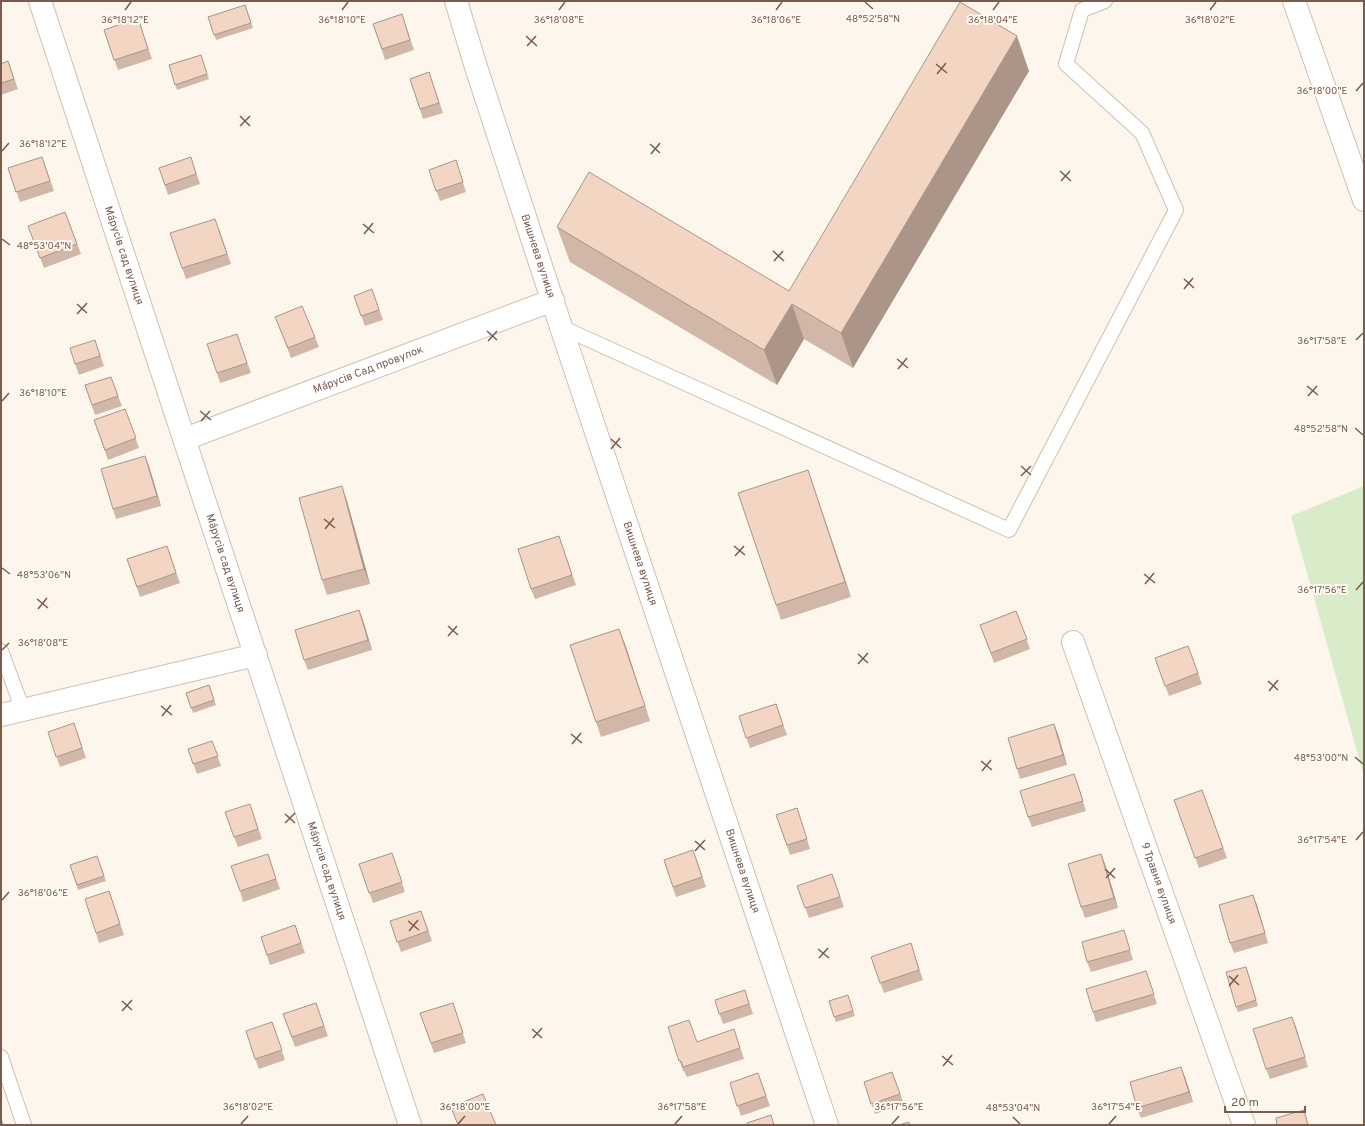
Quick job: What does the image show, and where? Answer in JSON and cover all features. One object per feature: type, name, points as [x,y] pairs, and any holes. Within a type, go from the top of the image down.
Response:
[{"type":"street","name":"Мáрусів сад вулиця","points":[[40,1],[410,1125]]},
{"type":"street","name":"Вишнева вулиця","points":[[456,1],[561,327],[827,1125]]},
{"type":"street","points":[[1294,1],[1364,200]]},
{"type":"street","name":"Мáрусів Сад провулок","points":[[185,439],[553,300]]},
{"type":"street","name":"9 Травня вулиця","points":[[1073,642],[1244,1125]]},
{"type":"street","points":[[1,715],[256,655]]},
{"type":"lane","points":[[561,327],[1009,530],[1176,210],[1142,133],[1066,64],[1082,10],[1105,1]]},
{"type":"lane","points":[[1,651],[23,710]]},
{"type":"lane","points":[[1,1057],[24,1125]]},
{"type":"green space","points":[[1364,486],[1364,776],[1291,516]]},
{"type":"building","points":[[960,2],[1017,36],[841,333],[792,304],[764,350],[557,227],[589,172],[789,291]]},
{"type":"building","points":[[245,5],[251,23],[214,35],[208,17]]},
{"type":"building","points":[[402,14],[410,40],[382,49],[373,24]]},
{"type":"building","points":[[138,18],[148,49],[114,60],[104,30]]},
{"type":"building","points":[[201,55],[207,74],[175,85],[169,65]]},
{"type":"building","points":[[8,61],[14,79],[1,83],[1,64]]},
{"type":"building","points":[[429,72],[439,103],[420,109],[410,79]]},
{"type":"building","points":[[42,157],[50,181],[16,192],[8,168]]},
{"type":"building","points":[[191,157],[196,174],[165,185],[159,168]]},
{"type":"building","points":[[456,160],[463,182],[436,191],[429,170]]},
{"type":"building","points":[[65,212],[77,244],[40,258],[28,226]]},
{"type":"building","points":[[215,219],[227,254],[182,268],[170,233]]},
{"type":"building","points":[[372,289],[379,310],[361,316],[354,296]]},
{"type":"building","points":[[302,306],[315,337],[288,348],[275,317]]},
{"type":"building","points":[[237,334],[247,363],[217,373],[207,344]]},
{"type":"building","points":[[95,340],[100,356],[75,364],[70,348]]},
{"type":"building","points":[[111,377],[118,396],[92,405],[85,385]]},
{"type":"building","points":[[125,409],[136,438],[105,450],[94,420]]},
{"type":"building","points":[[145,456],[157,496],[113,509],[101,469]]},
{"type":"building","points":[[808,470],[845,582],[776,605],[738,493]]},
{"type":"building","points":[[342,486],[364,569],[322,580],[299,498]]},
{"type":"building","points":[[559,536],[572,575],[531,589],[518,549]]},
{"type":"building","points":[[167,546],[176,573],[137,587],[127,559]]},
{"type":"building","points":[[359,610],[368,640],[304,660],[295,630]]},
{"type":"building","points":[[1016,611],[1027,639],[991,653],[980,625]]},
{"type":"building","points":[[619,629],[645,706],[596,722],[570,645]]},
{"type":"building","points":[[1188,646],[1198,673],[1165,686],[1155,658]]},
{"type":"building","points":[[209,685],[214,700],[191,708],[186,693]]},
{"type":"building","points":[[776,704],[783,725],[746,738],[739,716]]},
{"type":"building","points":[[74,723],[82,748],[56,757],[48,732]]},
{"type":"building","points":[[1054,724],[1063,755],[1017,769],[1008,738]]},
{"type":"building","points":[[212,741],[218,756],[193,764],[188,749]]},
{"type":"building","points":[[1074,774],[1083,801],[1028,817],[1020,791]]},
{"type":"building","points":[[1202,790],[1223,848],[1195,858],[1174,800]]},
{"type":"building","points":[[250,804],[258,829],[234,837],[225,812]]},
{"type":"building","points":[[797,808],[807,839],[787,845],[776,815]]},
{"type":"building","points":[[693,850],[702,877],[673,887],[664,860]]},
{"type":"building","points":[[392,853],[402,882],[369,893],[359,864]]},
{"type":"building","points":[[268,854],[276,879],[240,891],[231,866]]},
{"type":"building","points":[[1101,854],[1114,898],[1081,907],[1068,864]]},
{"type":"building","points":[[97,856],[104,876],[77,885],[70,865]]},
{"type":"building","points":[[832,874],[840,897],[805,908],[797,886]]},
{"type":"building","points":[[109,891],[120,924],[96,933],[85,899]]},
{"type":"building","points":[[1253,895],[1265,933],[1230,943],[1219,905]]},
{"type":"building","points":[[421,911],[428,931],[397,942],[390,921]]},
{"type":"building","points":[[295,925],[301,943],[267,955],[261,937]]},
{"type":"building","points":[[1124,930],[1130,950],[1087,962],[1082,942]]},
{"type":"building","points":[[911,943],[919,970],[880,983],[871,957]]},
{"type":"building","points":[[1246,967],[1256,1000],[1236,1007],[1226,972]]},
{"type":"building","points":[[1146,971],[1154,994],[1093,1012],[1086,989]]},
{"type":"building","points":[[745,990],[749,1004],[719,1014],[715,1000]]},
{"type":"building","points":[[848,995],[853,1011],[834,1017],[829,1001]]},
{"type":"building","points":[[316,1003],[324,1026],[292,1037],[283,1014]]},
{"type":"building","points":[[453,1003],[463,1033],[431,1043],[420,1013]]},
{"type":"building","points":[[1292,1017],[1305,1057],[1266,1069],[1253,1029]]},
{"type":"building","points":[[689,1020],[697,1042],[734,1029],[740,1048],[683,1067],[681,1061],[679,1061],[668,1027]]},
{"type":"building","points":[[272,1022],[282,1050],[255,1059],[246,1031]]},
{"type":"building","points":[[1181,1067],[1189,1092],[1137,1108],[1130,1082]]},
{"type":"building","points":[[892,1072],[900,1094],[871,1104],[864,1082]]},
{"type":"building","points":[[758,1073],[766,1096],[737,1106],[730,1083]]},
{"type":"building","points":[[483,1094],[496,1125],[458,1125],[451,1107]]},
{"type":"building","points":[[1304,1110],[1308,1125],[1277,1125],[1276,1118]]},
{"type":"building","points":[[771,1115],[774,1125],[748,1125],[747,1123]]},
{"type":"building","points":[[909,1122],[910,1125],[899,1125]]}]
